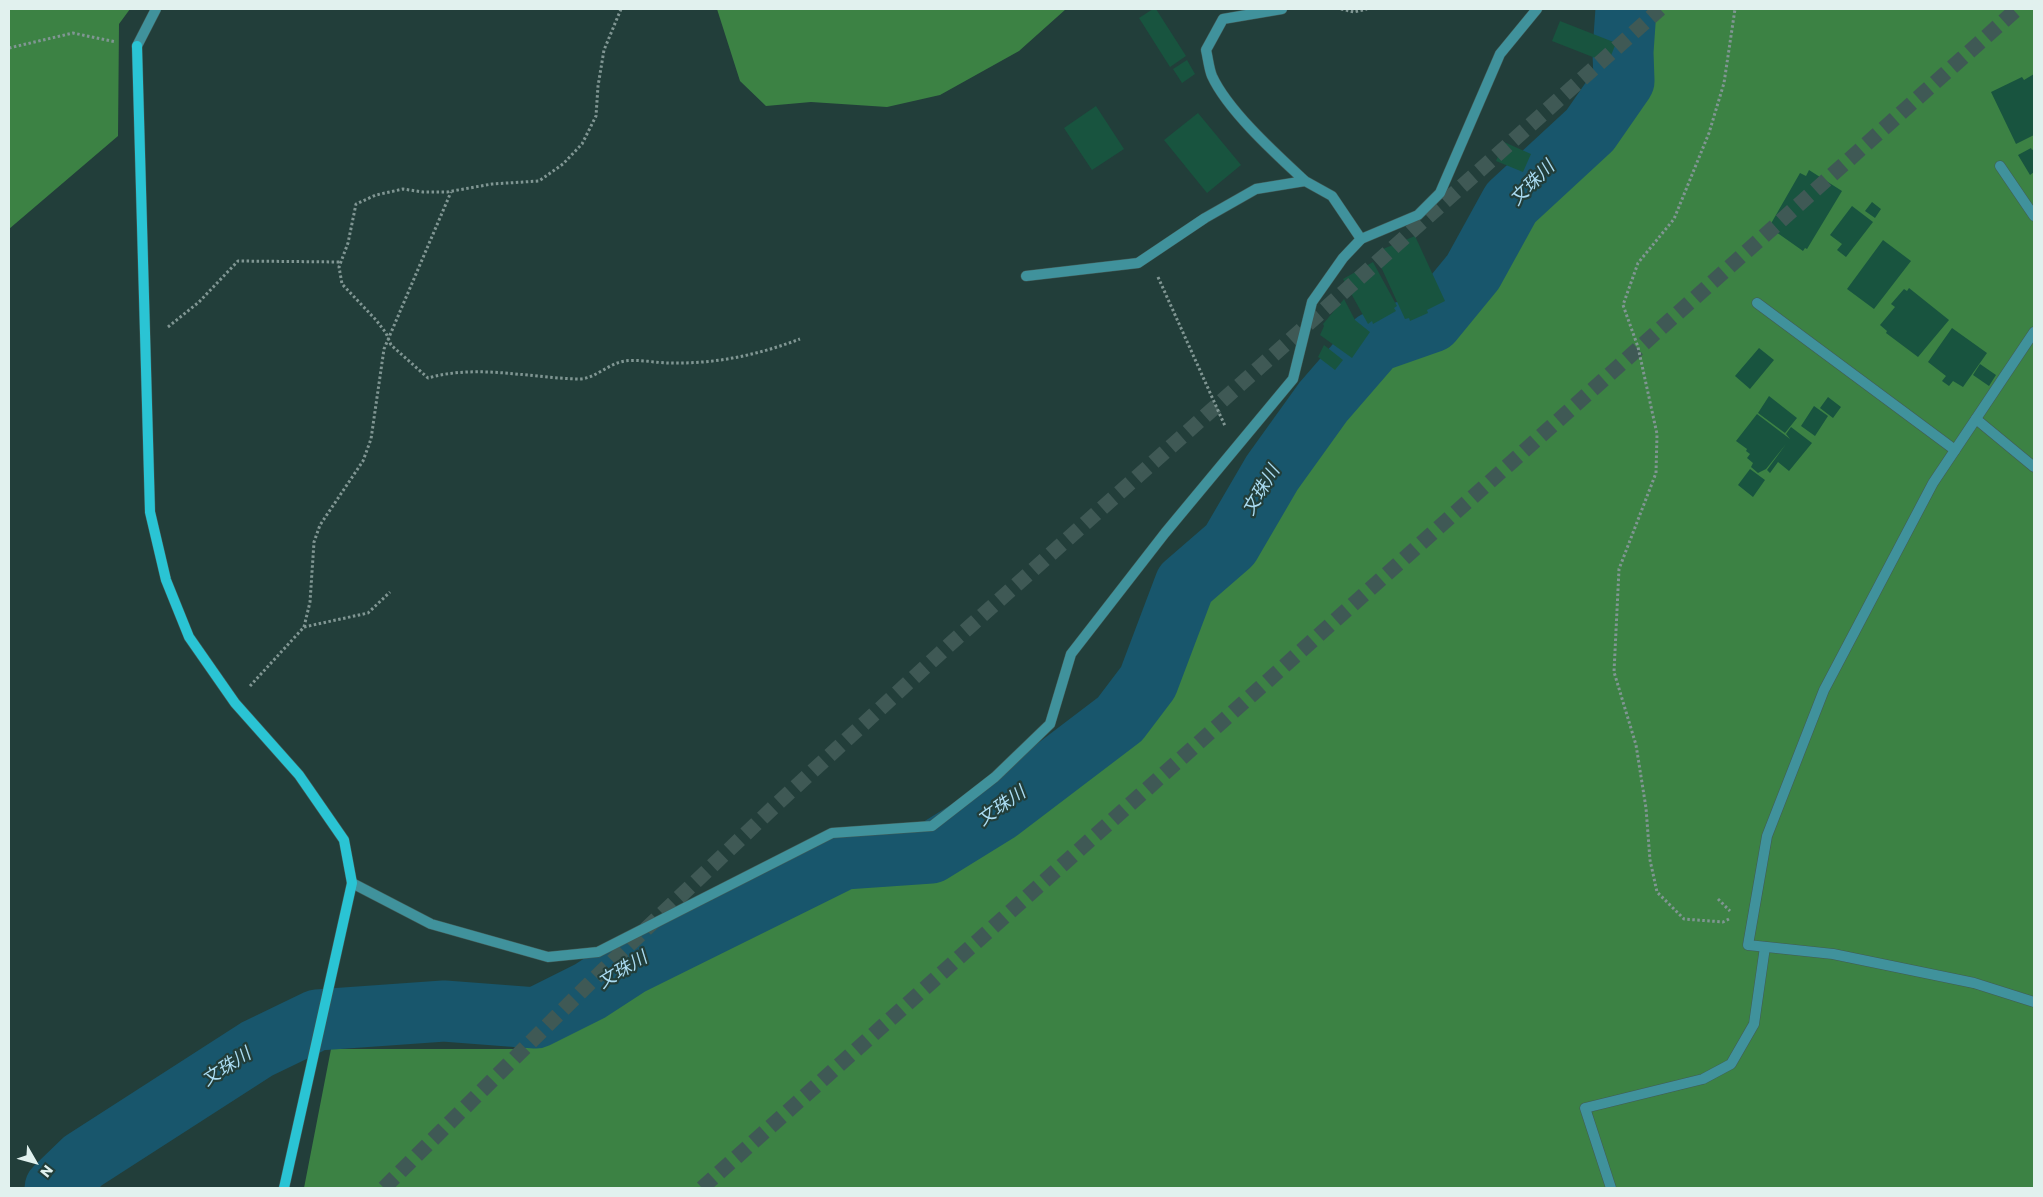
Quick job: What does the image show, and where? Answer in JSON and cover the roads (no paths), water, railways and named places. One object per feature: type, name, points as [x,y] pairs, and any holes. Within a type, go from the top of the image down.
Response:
[{"type":"street","points":[[156,9],[137,46],[150,512],[166,580],[189,637],[235,703],[299,775],[344,840],[352,883],[284,1188]]},
{"type":"street","points":[[1282,9],[1223,19],[1206,50],[1212,76],[1233,107],[1269,148],[1306,181],[1332,196],[1361,239]]},
{"type":"street","points":[[352,883],[431,924],[548,957],[590,953],[598,952],[657,924],[832,833],[932,826],[995,777],[1050,724],[1071,654],[1164,533],[1293,379],[1312,302],[1343,258],[1361,239],[1418,215],[1440,193],[1500,54],[1537,9]]},
{"type":"street","points":[[2000,166],[2034,216]]},
{"type":"street","points":[[1026,276],[1138,263],[1205,218],[1256,189],[1306,181]]},
{"type":"street","points":[[1757,303],[1955,450]]},
{"type":"street","points":[[2034,332],[1933,483],[1824,690],[1767,836],[1748,945],[1834,954],[1974,983],[2034,1002]]},
{"type":"street","points":[[1976,419],[2034,468]]},
{"type":"street","points":[[1611,1188],[1585,1108],[1703,1079],[1731,1064],[1754,1024],[1765,947]]},
{"type":"waterway","name":"文珠川","points":[[55,1188],[83,1161],[257,1049],[317,1020],[444,1011],[536,1018],[590,991],[630,965],[844,859],[931,853],[999,811],[1120,719],[1148,682],[1185,584],[1230,545],[1272,473],[1323,402],[1375,342],[1432,322],[1473,272],[1511,203],[1590,130],[1624,81],[1623,52],[1626,9]]},
{"type":"tunnel","points":[[384,1188],[602,971],[777,804],[948,646],[1660,9]]},
{"type":"tunnel","points":[[702,1188],[2017,9]]}]
